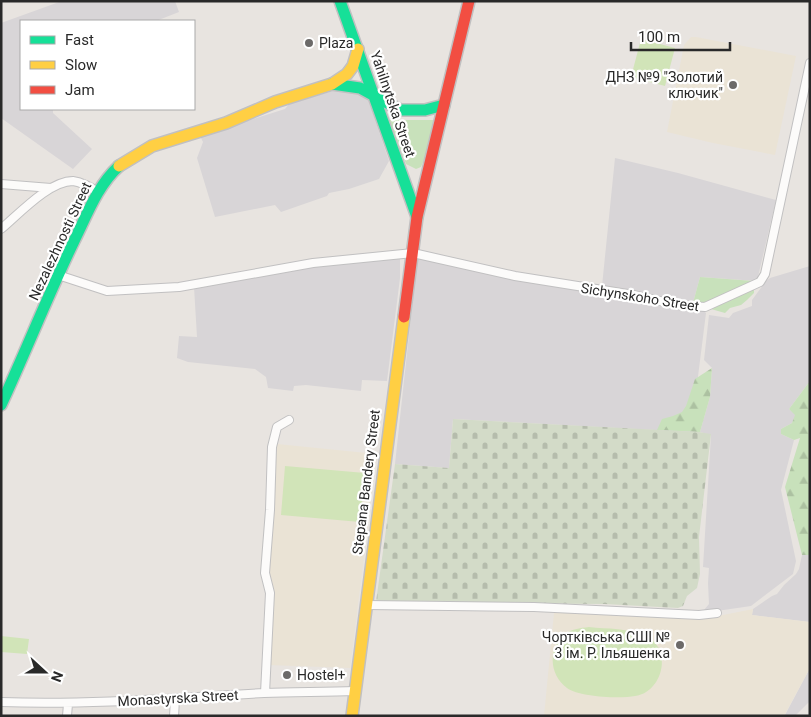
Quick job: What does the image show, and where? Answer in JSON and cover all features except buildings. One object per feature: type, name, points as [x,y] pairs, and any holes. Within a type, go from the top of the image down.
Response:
[{"type":"main road","name":"Yahilnytska Street","points":[[340,1],[417,217]]},
{"type":"main road","name":"Stepana Bandery Street","points":[[352,716],[417,217],[469,1]]},
{"type":"main road","name":"Nezalezhnosti Street","points":[[1,405],[38,326],[58,275],[98,192],[112,173],[124,162],[152,146],[226,124],[275,102],[332,84],[347,74],[353,66],[358,48]]},
{"type":"main road","name":"Nezalezhnosti Street","points":[[332,84],[360,88],[374,97],[404,110],[425,110],[444,105]]},
{"type":"street","name":"Sichynskoho Street","points":[[412,253],[515,276],[634,295],[677,305],[698,307],[705,307],[760,282],[767,264],[810,63]]},
{"type":"street","points":[[1,229],[51,188],[70,181],[87,185],[98,192]]},
{"type":"street","points":[[1,184],[51,188]]},
{"type":"street","points":[[58,275],[107,290],[179,287],[313,263],[412,253]]},
{"type":"street","points":[[265,693],[270,593],[265,573],[272,447],[277,427],[289,420]]},
{"type":"street","points":[[366,605],[534,607],[699,615],[718,613]]},
{"type":"street","name":"Monastyrska Street","points":[[1,702],[68,704],[175,700],[265,693],[355,691]]},
{"type":"street","points":[[174,716],[175,700]]},
{"type":"street","points":[[67,716],[68,704]]},
{"type":"shaded area","points":[[62,1],[175,1],[179,12],[159,20],[20,20],[20,110],[53,110],[53,113],[92,149],[73,169],[1,118],[1,23]]},
{"type":"shaded area","name":"ДНЗ №9 \"Золотий ключик\"","points":[[691,37],[796,56],[775,155],[667,132],[684,45]]},
{"type":"shaded area","points":[[341,89],[367,96],[389,161],[379,179],[349,189],[329,193],[327,196],[281,212],[275,205],[215,217],[197,158],[203,142],[200,136],[285,109],[290,103]]},
{"type":"shaded area","points":[[615,158],[776,200],[757,281],[700,277],[693,303],[662,299],[642,293],[607,289],[602,286]]},
{"type":"shaded area","points":[[400,257],[400,278],[387,381],[362,380],[361,391],[306,385],[294,386],[293,391],[268,388],[266,377],[255,369],[188,362],[177,358],[179,336],[197,337],[194,287],[363,259]]},
{"type":"shaded area","points":[[419,258],[704,311],[706,313],[691,432],[453,419],[449,468],[395,464],[417,261]]},
{"type":"shaded area","points":[[810,266],[810,381],[789,409],[796,415],[792,423],[781,429],[781,434],[794,440],[781,490],[796,561],[793,574],[751,606],[703,613],[709,604],[709,568],[703,567],[711,435],[700,432],[710,397],[712,368],[704,360],[709,315],[729,318],[733,313],[752,306],[752,300],[770,278]]},
{"type":"shaded area","points":[[277,444],[377,454],[350,668],[268,665],[268,571]]},
{"type":"shaded area","points":[[802,555],[810,555],[810,622],[752,615],[753,609],[777,594],[796,574]]},
{"type":"shaded area","name":"Чортківська СШІ № 3 ім. Р. Ільяшенка","points":[[753,609],[752,615],[810,622],[810,668],[784,716],[544,716],[554,613],[602,612],[713,617]]},
{"type":"shaded area","points":[[810,668],[810,701],[795,716],[786,716],[785,715]]},
{"type":"green space","points":[[641,39],[675,48],[665,86],[631,77]]},
{"type":"green space","points":[[389,120],[435,120],[421,167],[416,169],[406,164]]},
{"type":"green space","points":[[700,277],[754,281],[717,300],[693,303]]},
{"type":"green space","points":[[754,288],[754,293],[747,300],[741,305],[730,308],[725,313],[711,309],[711,307]]},
{"type":"green space","points":[[712,368],[710,397],[700,432],[657,430],[662,419],[682,412],[686,406],[695,379]]},
{"type":"green space","points":[[810,381],[810,555],[802,555],[785,487],[800,438],[794,440],[781,434],[781,429],[792,423],[795,415],[789,409]]},
{"type":"green space","points":[[453,419],[711,434],[699,537],[700,574],[697,588],[687,596],[683,606],[678,608],[604,604],[376,602],[395,464],[449,468]]},
{"type":"green space","points":[[285,466],[365,473],[360,522],[281,515]]},
{"type":"green space","points":[[589,627],[639,633],[654,642],[660,650],[662,660],[658,679],[652,687],[645,693],[635,696],[610,697],[573,691],[561,683],[554,670],[553,655],[555,648],[567,633]]},
{"type":"green space","points":[[1,636],[29,639],[27,654],[1,652]]},
{"type":"traffic: fast","points":[[340,1],[417,217]]},
{"type":"traffic: fast","points":[[332,84],[360,88],[400,110],[425,110],[444,105]]},
{"type":"traffic: fast","points":[[1,405],[88,211],[105,182],[119,166]]},
{"type":"traffic: slow","points":[[119,166],[152,146],[226,123],[275,102],[332,84],[347,74],[353,66],[358,49]]},
{"type":"traffic: slow","points":[[352,716],[404,317]]},
{"type":"traffic: jam","points":[[404,317],[417,217],[469,1]]},
{"type":"place","name":"Plaza","points":[[309,43]]},
{"type":"place","name":"ДНЗ №9 \"Золотий ключик\"","points":[[733,85]]},
{"type":"place","name":"Чортківська СШІ № 3 ім. Р. Ільяшенка","points":[[680,645]]},
{"type":"place","name":"Hostel+","points":[[287,675]]}]
